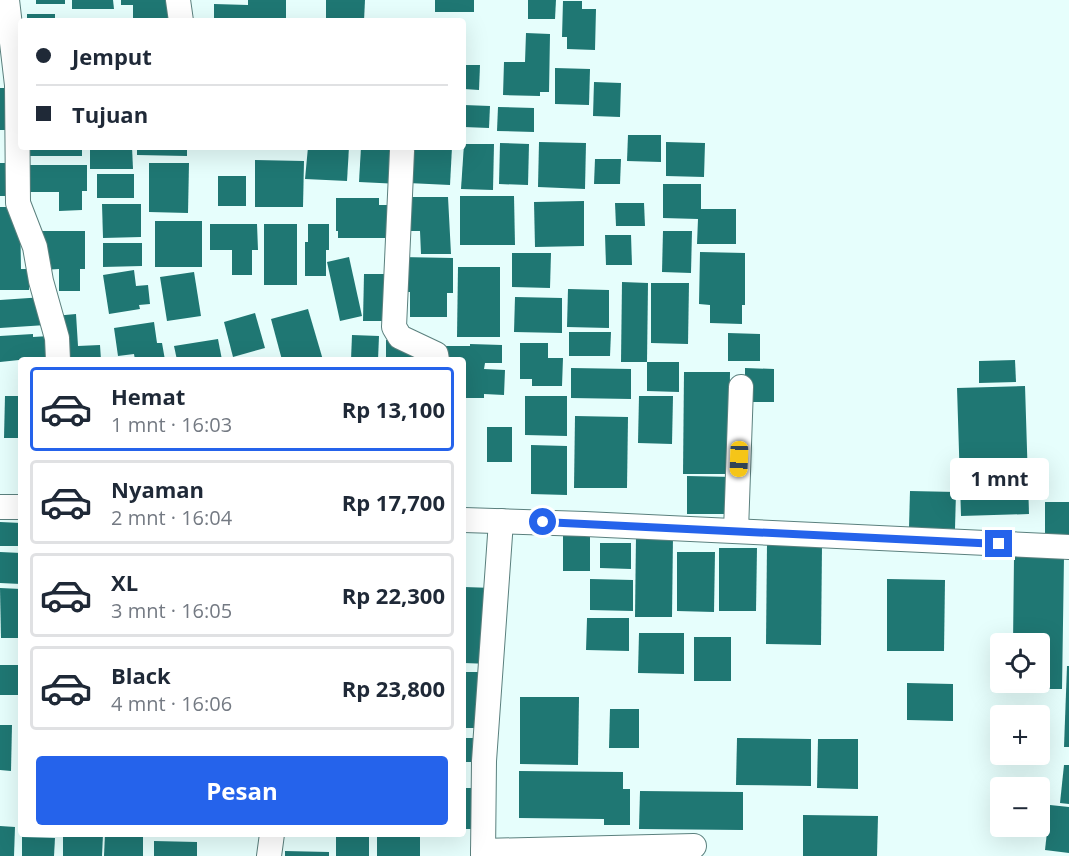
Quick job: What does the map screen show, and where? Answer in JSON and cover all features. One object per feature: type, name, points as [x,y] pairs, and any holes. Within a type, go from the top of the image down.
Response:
[{"type":"street","points":[[7,0],[17,85],[18,203],[35,247],[41,281],[57,338],[58,357]]},
{"type":"street","points":[[178,0],[181,18]]},
{"type":"street","points":[[402,151],[394,327],[400,336],[435,354],[436,357]]},
{"type":"street","points":[[736,531],[741,387]]},
{"type":"street","points":[[0,507],[18,507]]},
{"type":"street","points":[[466,520],[1069,548]]},
{"type":"street","points":[[501,521],[484,760],[483,854],[694,846]]},
{"type":"street","points":[[269,856],[272,837]]},
{"type":"building","points":[[36,0],[65,0],[65,4],[36,4]]},
{"type":"building","points":[[72,0],[113,0],[114,9],[72,9]]},
{"type":"building","points":[[121,0],[176,0],[172,18],[133,18],[133,5],[121,5]]},
{"type":"building","points":[[248,0],[286,0],[286,18],[214,18],[214,4],[248,5]]},
{"type":"building","points":[[326,0],[365,0],[364,18],[326,18]]},
{"type":"building","points":[[435,0],[474,0],[474,12],[435,12]]},
{"type":"building","points":[[528,0],[556,0],[555,19],[528,19]]},
{"type":"building","points":[[563,1],[582,1],[582,9],[596,9],[595,50],[567,49],[567,37],[562,37]]},
{"type":"building","points":[[27,14],[55,14],[55,18],[27,18]]},
{"type":"building","points":[[526,33],[550,34],[549,92],[540,92],[540,96],[503,95],[504,62],[525,62]]},
{"type":"building","points":[[466,65],[480,65],[479,90],[466,89]]},
{"type":"building","points":[[555,68],[590,69],[589,105],[555,104]]},
{"type":"building","points":[[594,82],[621,83],[620,117],[593,116]]},
{"type":"building","points":[[0,88],[13,88],[13,130],[0,130]]},
{"type":"building","points":[[466,105],[490,106],[489,128],[466,127]]},
{"type":"building","points":[[498,107],[534,108],[534,132],[497,131]]},
{"type":"building","points":[[628,135],[661,135],[661,162],[627,161]]},
{"type":"building","points":[[539,142],[586,143],[585,189],[538,187]]},
{"type":"building","points":[[666,142],[705,143],[704,177],[666,176]]},
{"type":"building","points":[[500,143],[529,144],[528,185],[499,184]]},
{"type":"building","points":[[466,144],[494,144],[493,190],[461,189]]},
{"type":"building","points":[[20,150],[82,150],[82,156],[20,156]]},
{"type":"building","points":[[90,150],[132,150],[133,169],[90,169]]},
{"type":"building","points":[[137,150],[187,150],[187,156],[137,155]]},
{"type":"building","points":[[308,150],[349,150],[347,181],[305,179]]},
{"type":"building","points":[[361,150],[402,150],[400,184],[359,182]]},
{"type":"building","points":[[410,150],[452,150],[450,185],[408,183]]},
{"type":"building","points":[[595,159],[621,159],[620,184],[594,184]]},
{"type":"building","points":[[255,160],[304,161],[303,207],[255,207]]},
{"type":"building","points":[[0,163],[10,163],[10,196],[0,196]]},
{"type":"building","points":[[149,163],[189,163],[188,213],[149,212]]},
{"type":"building","points":[[22,165],[87,165],[87,191],[82,191],[82,210],[59,211],[59,192],[22,192]]},
{"type":"building","points":[[97,174],[134,174],[134,198],[97,198]]},
{"type":"building","points":[[218,176],[246,176],[246,206],[218,206]]},
{"type":"building","points":[[663,184],[701,184],[701,209],[736,209],[736,244],[697,244],[698,219],[663,218]]},
{"type":"building","points":[[460,196],[514,196],[515,245],[460,245]]},
{"type":"building","points":[[402,197],[448,197],[451,254],[421,254],[420,231],[402,231]]},
{"type":"building","points":[[336,198],[379,198],[379,205],[388,205],[388,238],[338,238]]},
{"type":"building","points":[[584,201],[584,246],[535,247],[534,202]]},
{"type":"building","points":[[615,203],[644,203],[645,226],[616,226]]},
{"type":"building","points":[[102,204],[141,204],[141,237],[103,238]]},
{"type":"building","points":[[0,207],[20,207],[21,269],[29,269],[29,290],[0,290]]},
{"type":"building","points":[[155,221],[202,221],[202,267],[155,267]]},
{"type":"building","points":[[210,224],[257,224],[258,250],[252,250],[252,275],[232,275],[232,250],[210,250]]},
{"type":"building","points":[[264,224],[297,224],[297,285],[264,285]]},
{"type":"building","points":[[308,224],[329,224],[326,276],[305,276],[305,242],[308,242]]},
{"type":"building","points":[[42,231],[85,231],[85,269],[80,269],[80,291],[59,291],[59,269],[43,270]]},
{"type":"building","points":[[663,231],[692,231],[691,273],[662,272]]},
{"type":"building","points":[[605,235],[631,235],[632,265],[606,265]]},
{"type":"building","points":[[103,243],[142,243],[142,266],[103,267]]},
{"type":"building","points":[[700,252],[745,253],[745,305],[742,305],[742,324],[710,323],[710,305],[699,304]]},
{"type":"building","points":[[512,253],[551,253],[550,288],[512,287]]},
{"type":"building","points":[[349,257],[362,316],[340,321],[327,262]]},
{"type":"building","points":[[401,257],[453,258],[453,293],[447,293],[447,317],[410,317],[410,292],[401,292]]},
{"type":"building","points":[[458,267],[500,267],[500,337],[457,337]]},
{"type":"building","points":[[134,270],[136,286],[148,285],[150,304],[139,305],[140,309],[109,314],[103,275]]},
{"type":"building","points":[[194,272],[201,316],[167,321],[160,277]]},
{"type":"building","points":[[364,274],[392,274],[391,321],[363,321]]},
{"type":"building","points":[[622,282],[648,283],[647,362],[621,362]]},
{"type":"building","points":[[651,283],[689,283],[688,344],[651,343]]},
{"type":"building","points":[[568,289],[609,290],[609,328],[567,327]]},
{"type":"building","points":[[44,297],[46,325],[0,328],[0,300]]},
{"type":"building","points":[[515,297],[562,298],[562,333],[514,332]]},
{"type":"building","points":[[308,309],[322,357],[281,357],[271,319]]},
{"type":"building","points":[[255,313],[265,348],[233,357],[224,322]]},
{"type":"building","points":[[76,314],[78,346],[100,345],[101,357],[57,357],[54,316]]},
{"type":"building","points":[[154,322],[157,343],[162,343],[164,357],[134,357],[134,354],[118,356],[114,328]]},
{"type":"building","points":[[569,332],[611,332],[610,356],[569,356]]},
{"type":"building","points":[[728,333],[760,334],[760,361],[728,361]]},
{"type":"building","points":[[33,334],[33,337],[49,336],[51,357],[18,357],[18,360],[0,362],[0,336]]},
{"type":"building","points":[[352,335],[379,336],[378,357],[351,357]]},
{"type":"building","points":[[218,339],[221,357],[176,357],[174,346]]},
{"type":"building","points":[[386,340],[432,341],[432,357],[386,357]]},
{"type":"building","points":[[520,343],[548,343],[548,358],[563,358],[562,386],[532,386],[532,379],[520,379]]},
{"type":"building","points":[[470,344],[502,345],[502,363],[485,363],[484,369],[505,370],[504,395],[484,394],[484,398],[466,398],[466,357],[441,357],[441,346],[470,346]]},
{"type":"building","points":[[1015,360],[1016,382],[979,383],[979,361]]},
{"type":"building","points":[[647,362],[679,362],[679,392],[647,391]]},
{"type":"building","points":[[571,368],[631,369],[631,399],[571,398]]},
{"type":"building","points":[[745,368],[774,369],[774,402],[745,402]]},
{"type":"building","points":[[684,372],[730,372],[729,474],[683,474]]},
{"type":"building","points":[[1025,386],[1029,514],[961,516],[957,388]]},
{"type":"building","points":[[5,396],[18,396],[18,438],[4,438]]},
{"type":"building","points":[[525,396],[567,396],[567,436],[525,435]]},
{"type":"building","points":[[639,396],[673,396],[672,444],[638,443]]},
{"type":"building","points":[[575,416],[628,417],[627,488],[574,488]]},
{"type":"building","points":[[487,427],[512,427],[512,462],[487,462]]},
{"type":"building","points":[[531,445],[567,446],[567,495],[531,494]]},
{"type":"building","points":[[687,476],[734,477],[733,514],[687,514]]},
{"type":"building","points":[[910,491],[956,492],[955,529],[909,528]]},
{"type":"building","points":[[1045,502],[1069,502],[1069,540],[1045,539]]},
{"type":"building","points":[[0,522],[18,523],[18,546],[0,546]]},
{"type":"building","points":[[563,531],[590,531],[590,571],[563,571]]},
{"type":"building","points":[[636,536],[673,536],[672,617],[635,617]]},
{"type":"building","points":[[600,543],[631,543],[631,569],[600,568]]},
{"type":"building","points":[[767,544],[822,545],[821,645],[766,644]]},
{"type":"building","points":[[719,548],[757,548],[756,611],[719,611]]},
{"type":"building","points":[[0,552],[18,553],[18,584],[0,583]]},
{"type":"building","points":[[677,552],[715,552],[714,612],[677,611]]},
{"type":"building","points":[[1014,557],[1064,557],[1062,689],[1050,689],[1050,633],[1013,633]]},
{"type":"building","points":[[590,579],[633,580],[633,611],[590,610]]},
{"type":"building","points":[[887,579],[945,580],[944,651],[887,651]]},
{"type":"building","points":[[466,587],[493,588],[490,664],[466,663]]},
{"type":"building","points":[[0,588],[18,589],[18,638],[1,638]]},
{"type":"building","points":[[587,618],[629,618],[629,651],[586,650]]},
{"type":"building","points":[[639,633],[684,633],[684,674],[638,673]]},
{"type":"building","points":[[694,637],[731,637],[731,681],[694,681]]},
{"type":"building","points":[[0,665],[18,665],[18,695],[0,695]]},
{"type":"building","points":[[1067,666],[1069,666],[1069,747],[1064,747]]},
{"type":"building","points":[[466,672],[481,672],[480,728],[466,728]]},
{"type":"building","points":[[907,683],[953,684],[953,721],[907,720]]},
{"type":"building","points":[[520,697],[579,697],[578,765],[520,764]]},
{"type":"building","points":[[610,709],[639,709],[639,748],[609,748]]},
{"type":"building","points":[[0,725],[12,725],[11,771],[0,770]]},
{"type":"building","points":[[466,738],[473,738],[472,762],[466,762]]},
{"type":"building","points":[[737,738],[811,739],[811,786],[736,785]]},
{"type":"building","points":[[818,739],[858,739],[858,789],[817,788]]},
{"type":"building","points":[[1064,765],[1069,765],[1069,804],[1060,803]]},
{"type":"building","points":[[519,771],[623,772],[623,789],[630,789],[630,825],[604,825],[604,819],[519,818]]},
{"type":"building","points":[[466,788],[474,788],[474,829],[466,829]]},
{"type":"building","points":[[640,791],[743,792],[743,830],[639,829]]},
{"type":"building","points":[[1050,805],[1069,807],[1069,853],[1045,850],[1046,837],[1050,837]]},
{"type":"building","points":[[803,815],[878,816],[877,856],[803,856]]},
{"type":"building","points":[[0,826],[15,827],[14,856],[0,856]]},
{"type":"building","points":[[22,837],[55,838],[54,856],[22,856]]},
{"type":"building","points":[[63,837],[103,837],[102,856],[63,856]]},
{"type":"building","points":[[105,837],[143,837],[143,856],[104,856]]},
{"type":"building","points":[[336,837],[369,837],[369,856],[336,856]]},
{"type":"building","points":[[377,837],[420,837],[420,856],[377,856]]},
{"type":"building","points":[[154,841],[197,842],[197,856],[154,856]]},
{"type":"building","points":[[285,851],[329,852],[329,856],[285,856]]},
{"type":"route","points":[[543,522],[999,544]]}]
